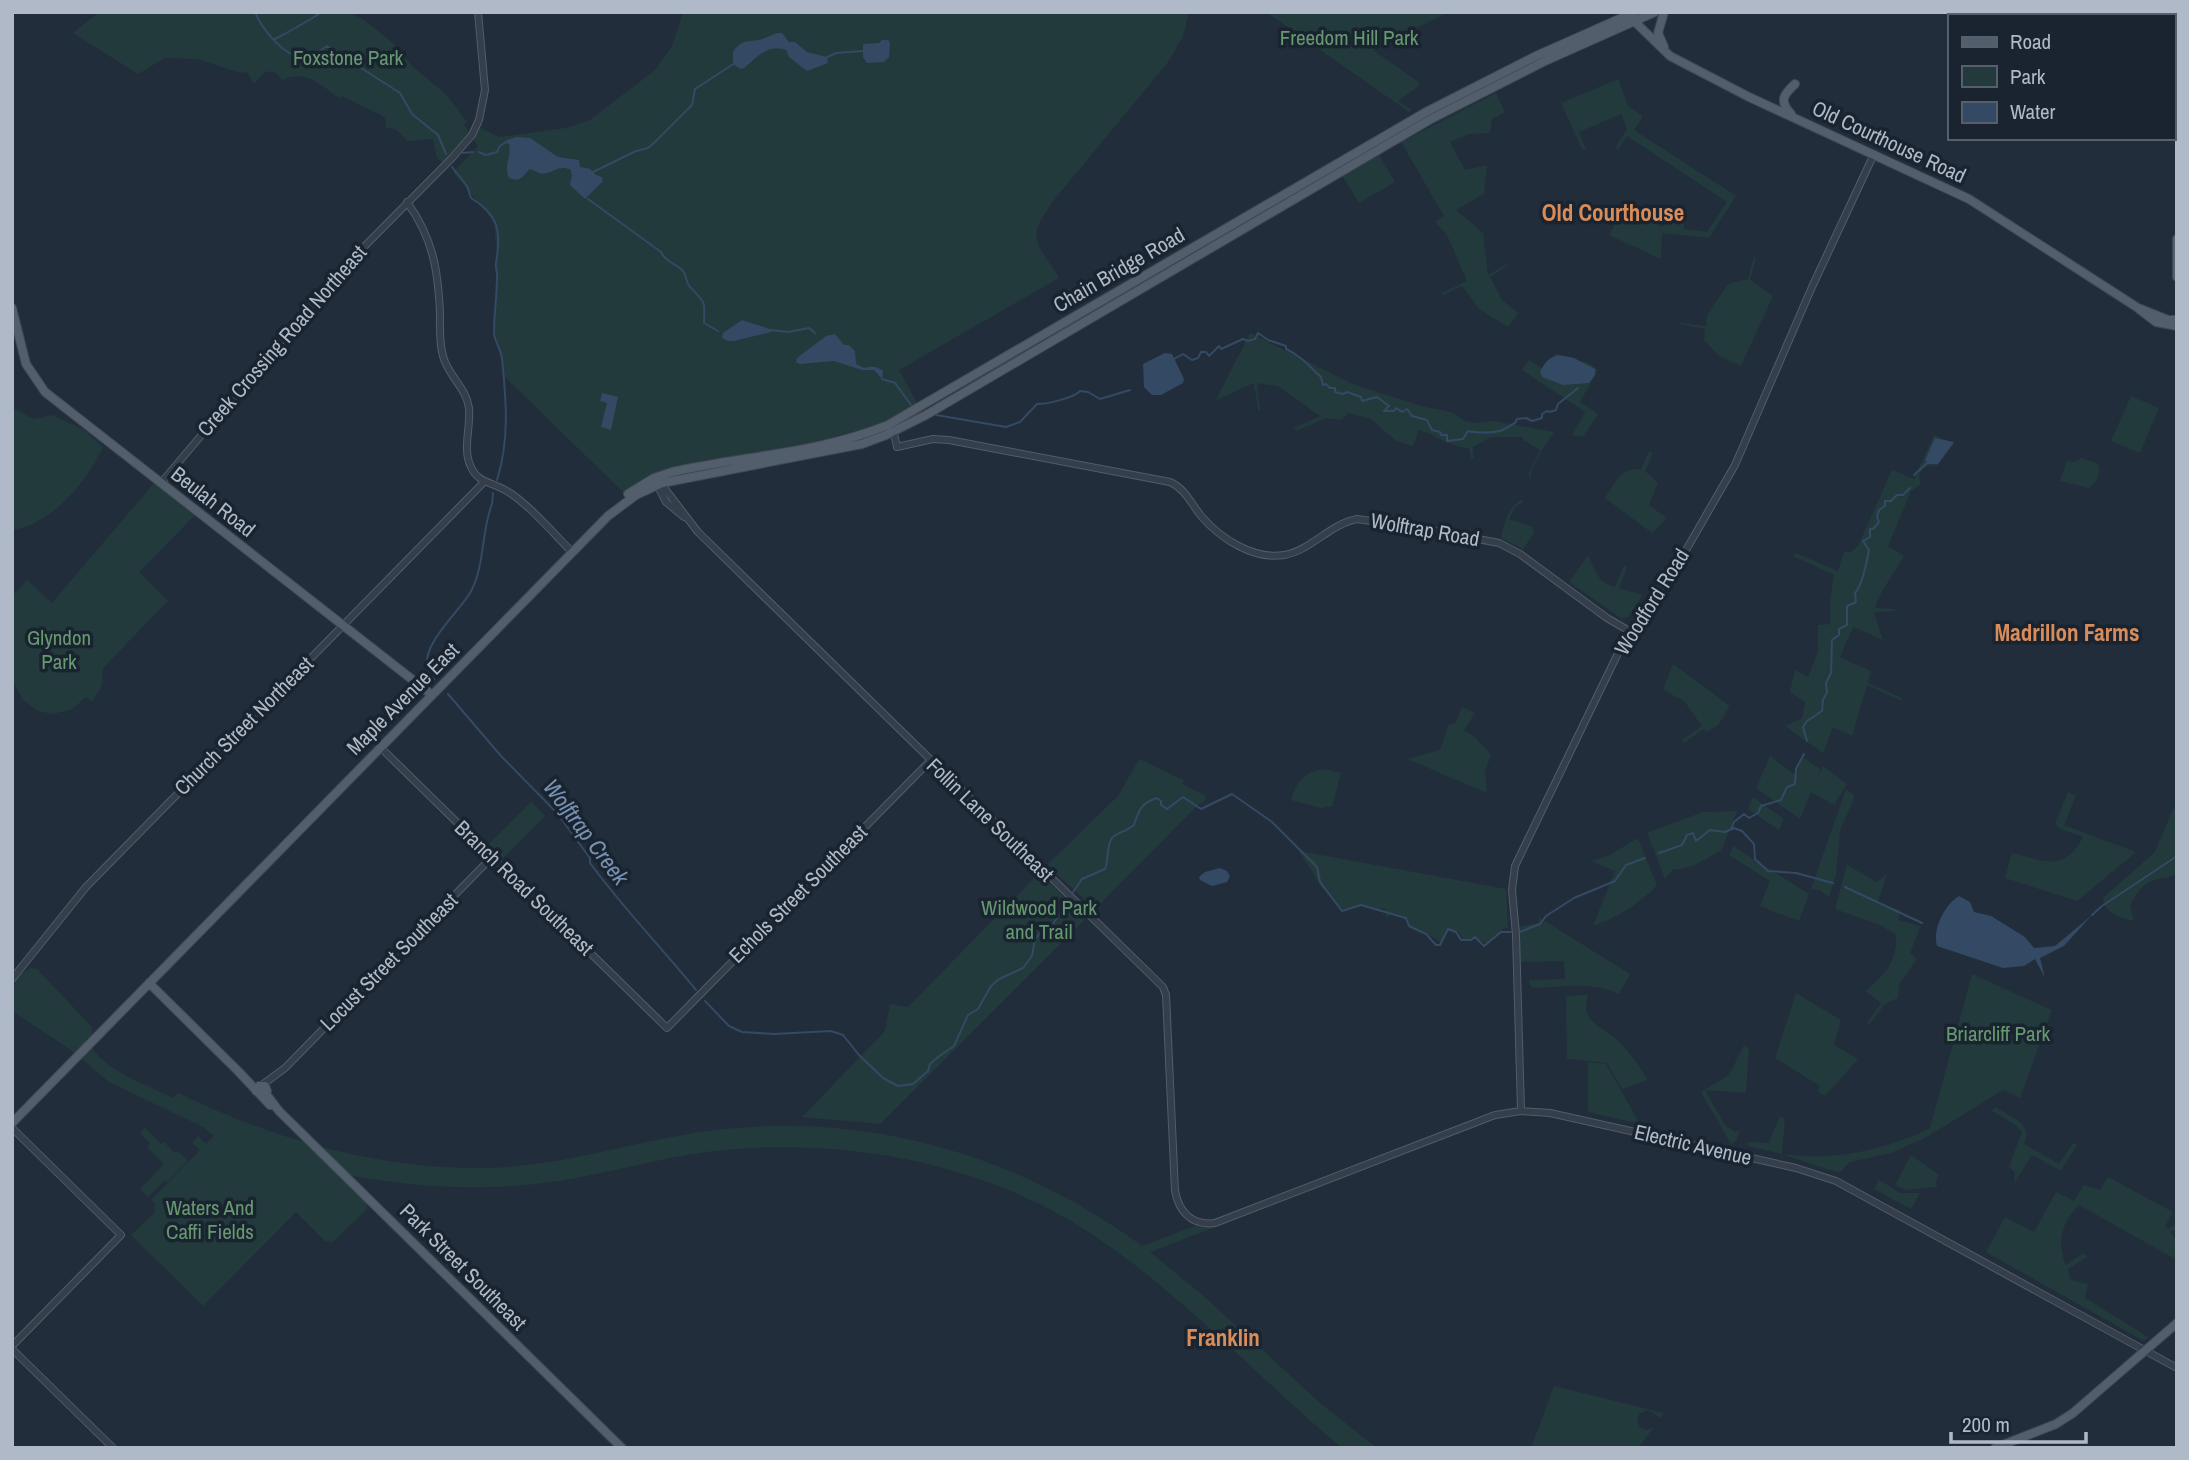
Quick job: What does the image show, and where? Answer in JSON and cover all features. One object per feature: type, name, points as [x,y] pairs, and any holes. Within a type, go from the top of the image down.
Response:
[{"type":"main road","name":"Chain Bridge Road","points":[[892,428],[1426,112],[1536,56],[1631,15],[1656,12]]},
{"type":"main road","points":[[1664,12],[1658,33],[1670,56]]},
{"type":"main road","name":"Old Courthouse Road","points":[[1631,15],[1670,56],[1722,84],[1982,206],[2138,307],[2161,317],[2177,320]]},
{"type":"main road","points":[[1793,116],[1784,106],[1783,100],[1795,84]]},
{"type":"main road","points":[[2177,239],[2177,277]]},
{"type":"main road","name":"Old Courthouse Road","points":[[2138,307],[2144,315],[2156,322],[2177,326]]},
{"type":"main road","name":"Beulah Road","points":[[12,309],[23,355],[40,387],[55,402],[432,695]]},
{"type":"main road","points":[[2161,317],[2177,313]]},
{"type":"main road","name":"Maple Avenue East","points":[[12,1126],[610,514],[658,482],[847,448],[892,428]]},
{"type":"main road","name":"Park Street Southeast","points":[[149,983],[262,1090],[279,1111],[622,1448]]},
{"type":"main road","points":[[1995,1448],[2066,1418],[2177,1324]]},
{"type":"street","name":"Creek Crossing Road Northeast","points":[[160,483],[341,270],[465,144],[479,120],[485,90],[478,12]]},
{"type":"street","name":"Woodford Road","points":[[1521,1111],[1516,928],[1512,890],[1516,866],[1623,643],[1682,557],[1735,465],[1784,350],[1874,154]]},
{"type":"street","points":[[407,202],[435,255],[443,357],[465,392],[469,410],[468,462],[474,473],[484,482],[511,494],[572,552]]},
{"type":"street","name":"Wolftrap Road","points":[[892,428],[897,447],[933,439],[949,440],[1170,482],[1181,488],[1202,517],[1224,537],[1244,548],[1266,555],[1289,554],[1346,522],[1357,519],[1499,543],[1520,554],[1607,618],[1631,632]]},
{"type":"street","name":"Church Street Northeast","points":[[12,978],[86,887],[484,482]]},
{"type":"street","name":"Follin Lane Southeast","points":[[658,482],[666,502],[1163,987],[1166,995],[1175,1191],[1185,1214]]},
{"type":"street","name":"Branch Road Southeast","points":[[380,747],[667,1028]]},
{"type":"street","name":"Echols Street Southeast","points":[[667,1028],[930,761]]},
{"type":"street","name":"Locust Street Southeast","points":[[262,1090],[283,1073],[492,857]]},
{"type":"street","name":"Electric Avenue","points":[[1185,1214],[1198,1223],[1215,1223],[1483,1119],[1521,1111],[1550,1112],[1796,1168],[1836,1181],[2177,1368]]},
{"type":"street","points":[[12,1126],[121,1235],[12,1347],[113,1448]]},
{"type":"green space","name":"Foxstone Park","points":[[99,12],[348,12],[364,20],[393,43],[413,67],[446,94],[467,122],[464,125],[471,135],[477,126],[499,137],[566,128],[590,120],[655,70],[672,46],[683,12],[1189,12],[1183,36],[1169,61],[1054,200],[1039,224],[1037,240],[1059,278],[899,370],[920,408],[864,434],[685,470],[626,495],[504,376],[493,323],[497,259],[494,221],[453,172],[478,146],[471,137],[445,165],[437,158],[433,139],[407,141],[396,129],[386,128],[385,117],[342,96],[340,98],[306,77],[282,80],[276,73],[269,71],[254,84],[247,72],[240,73],[198,59],[165,58],[138,74],[73,33]]},
{"type":"green space","name":"Freedom Hill Park","points":[[1449,12],[1373,50],[1420,83],[1398,101],[1412,110],[1409,112],[1269,14]]},
{"type":"green space","points":[[1618,79],[1628,106],[1643,116],[1634,130],[1736,196],[1709,238],[1662,233],[1661,259],[1609,235],[1614,226],[1607,209],[1616,205],[1623,221],[1646,209],[1661,227],[1678,214],[1684,215],[1684,229],[1707,232],[1727,202],[1627,136],[1618,150],[1615,148],[1627,129],[1621,114],[1579,132],[1586,150],[1582,149],[1561,103]]},
{"type":"green space","points":[[1496,93],[1505,112],[1492,119],[1490,133],[1469,134],[1450,142],[1465,170],[1487,165],[1484,194],[1456,210],[1483,233],[1488,275],[1508,265],[1490,277],[1502,300],[1518,313],[1508,327],[1479,309],[1462,286],[1443,295],[1442,293],[1467,281],[1447,235],[1435,222],[1444,216],[1401,142]]},
{"type":"green space","points":[[1379,155],[1395,182],[1359,203],[1342,175]]},
{"type":"green space","points":[[1754,257],[1756,258],[1750,280],[1773,296],[1741,366],[1719,356],[1704,340],[1705,329],[1680,323],[1706,326],[1707,315],[1728,284],[1748,279]]},
{"type":"green space","points":[[1250,333],[1355,385],[1425,407],[1452,412],[1465,421],[1493,421],[1554,432],[1538,456],[1529,481],[1529,473],[1540,450],[1523,440],[1523,437],[1491,437],[1473,447],[1474,458],[1471,459],[1469,448],[1419,430],[1413,446],[1396,441],[1371,419],[1349,413],[1341,420],[1327,418],[1296,431],[1294,428],[1320,416],[1278,386],[1257,383],[1260,410],[1254,383],[1216,400]]},
{"type":"green space","points":[[1555,354],[1588,363],[1598,370],[1580,402],[1598,414],[1583,437],[1572,435],[1585,412],[1522,370],[1529,360],[1545,370]]},
{"type":"green space","points":[[2131,396],[2159,408],[2140,453],[2111,441]]},
{"type":"green space","points":[[16,409],[33,419],[52,415],[83,429],[103,447],[88,474],[54,511],[41,520],[12,530],[12,410]]},
{"type":"green space","points":[[1934,435],[1954,444],[1937,466],[1922,469],[1919,476],[1921,484],[1911,491],[1888,546],[1904,556],[1875,608],[1895,611],[1874,612],[1883,640],[1853,627],[1840,657],[1871,671],[1868,683],[1902,698],[1901,701],[1867,685],[1852,736],[1833,727],[1823,753],[1785,726],[1802,718],[1805,702],[1790,692],[1795,670],[1808,677],[1818,651],[1818,625],[1830,624],[1834,575],[1793,556],[1796,553],[1838,571],[1844,552],[1851,552],[1858,546],[1892,470],[1914,479]]},
{"type":"green space","points":[[1649,452],[1653,453],[1645,471],[1658,483],[1649,505],[1667,518],[1652,533],[1605,498],[1623,474],[1641,469]]},
{"type":"green space","points":[[2081,458],[2097,463],[2100,469],[2096,481],[2089,488],[2060,481],[2067,460],[2074,462]]},
{"type":"green space","name":"Glyndon Park","points":[[154,483],[195,515],[139,572],[168,601],[103,668],[102,685],[92,702],[86,697],[71,710],[52,714],[38,711],[23,700],[12,680],[12,596],[27,580],[52,603]]},
{"type":"green space","points":[[1521,500],[1524,502],[1515,507],[1509,519],[1533,527],[1534,533],[1523,549],[1501,538],[1507,516]]},
{"type":"green space","points":[[1588,555],[1601,579],[1615,587],[1624,566],[1627,567],[1619,588],[1643,595],[1628,617],[1622,619],[1569,582]]},
{"type":"green space","points":[[1673,664],[1730,706],[1718,725],[1707,732],[1704,729],[1684,743],[1682,740],[1702,726],[1684,701],[1663,690]]},
{"type":"green space","points":[[1462,707],[1475,713],[1464,730],[1476,738],[1491,755],[1485,772],[1487,793],[1407,759],[1440,750],[1449,724],[1455,724]]},
{"type":"green space","points":[[1770,756],[1795,775],[1803,757],[1820,769],[1816,780],[1823,766],[1847,784],[1834,805],[1811,792],[1800,819],[1756,788]]},
{"type":"green space","name":"Wildwood Park and Trail","points":[[1139,759],[1184,780],[1182,784],[1206,796],[1204,802],[1095,909],[1047,865],[1118,796]]},
{"type":"green space","points":[[1324,769],[1341,773],[1332,806],[1321,808],[1291,800],[1302,778],[1311,772]]},
{"type":"green space","points":[[1846,789],[1853,794],[1854,799],[1840,830],[1836,874],[1829,897],[1820,890],[1811,889]]},
{"type":"green space","points":[[2068,792],[2076,796],[2064,825],[2136,852],[2077,901],[2005,878],[2012,853],[2053,862],[2069,856],[2076,848],[2083,837],[2060,829],[2055,823]]},
{"type":"green space","points":[[1753,797],[1784,819],[1779,830],[1748,809]]},
{"type":"green space","points":[[531,802],[545,816],[503,858],[489,844]]},
{"type":"green space","points":[[2173,809],[2177,810],[2177,874],[2150,882],[2140,890],[2130,905],[2134,921],[2114,914],[2106,907],[2103,898],[2155,852]]},
{"type":"green space","points":[[1737,811],[1721,851],[1691,866],[1673,869],[1665,879],[1647,833],[1703,812]]},
{"type":"green space","points":[[1638,838],[1657,886],[1627,909],[1593,926],[1615,871],[1591,861],[1608,856]]},
{"type":"green space","points":[[1733,846],[1809,894],[1799,921],[1760,906],[1770,881],[1729,855]]},
{"type":"green space","points":[[1299,851],[1506,889],[1508,928],[1504,928],[1488,945],[1475,937],[1463,941],[1459,932],[1450,933],[1449,930],[1445,932],[1442,944],[1412,928],[1396,913],[1386,917],[1385,908],[1378,910],[1361,905],[1342,910],[1322,888]]},
{"type":"green space","points":[[1847,865],[1877,882],[1887,874],[1877,904],[1900,910],[1898,920],[1921,926],[1910,953],[1917,959],[1899,984],[1898,998],[1885,1004],[1869,1025],[1867,1023],[1881,1003],[1865,991],[1878,980],[1892,960],[1896,935],[1880,925],[1835,909]]},
{"type":"green space","name":"Wildwood Park and Trail","points":[[1039,873],[1086,918],[880,1124],[802,1117],[885,1031],[890,1004],[908,1007]]},
{"type":"green space","points":[[1540,918],[1630,974],[1619,994],[1588,987],[1533,988],[1529,980],[1565,979],[1564,961],[1519,962],[1518,927],[1537,923]]},
{"type":"green space","name":"Waters And Caffi Fields","points":[[31,968],[37,969],[92,1027],[92,1034],[85,1041],[88,1040],[102,1059],[124,1075],[173,1098],[178,1093],[252,1125],[290,1138],[368,1158],[408,1164],[489,1168],[544,1163],[708,1131],[766,1126],[823,1127],[880,1134],[936,1146],[991,1164],[1044,1186],[1094,1214],[1142,1246],[1342,1170],[1341,1179],[1150,1252],[1207,1299],[1320,1403],[1377,1448],[1342,1448],[1185,1306],[1119,1253],[1084,1229],[1041,1205],[996,1185],[902,1158],[853,1151],[804,1147],[706,1152],[559,1181],[504,1187],[420,1185],[338,1173],[367,1203],[366,1210],[333,1242],[325,1241],[296,1212],[203,1306],[131,1235],[154,1213],[155,1204],[151,1200],[200,1150],[192,1143],[198,1136],[206,1144],[214,1136],[203,1127],[109,1082],[71,1050],[12,1011],[16,980]]},
{"type":"green space","name":"Briarcliff Park","points":[[1972,974],[2052,1010],[2020,1098],[2003,1090],[1925,1138],[1891,1153],[1850,1162],[1839,1173],[1782,1154],[1820,1156],[1858,1152],[1913,1136],[1930,1128]]},
{"type":"green space","points":[[1796,993],[1841,1020],[1834,1045],[1858,1059],[1825,1096],[1818,1092],[1820,1086],[1775,1058]]},
{"type":"green space","points":[[1588,995],[1586,1008],[1589,1017],[1625,1048],[1647,1080],[1622,1089],[1607,1063],[1567,1059],[1566,996]]},
{"type":"green space","points":[[1744,1045],[1749,1048],[1746,1093],[1705,1090],[1725,1125],[1736,1132],[1740,1130],[1736,1141],[1731,1144],[1701,1092],[1729,1075]]},
{"type":"green space","points":[[1588,1062],[1606,1064],[1640,1124],[1588,1112]]},
{"type":"green space","points":[[1995,1107],[2023,1125],[2026,1131],[2024,1144],[2059,1164],[2073,1143],[2077,1145],[2061,1171],[2032,1155],[2014,1184],[2015,1173],[2009,1166],[2022,1132],[1992,1111]]},
{"type":"green space","points":[[1780,1117],[1785,1118],[1782,1154],[1748,1146],[1747,1142],[1768,1143]]},
{"type":"green space","points":[[145,1128],[161,1144],[164,1142],[188,1161],[148,1197],[140,1189],[164,1164],[147,1147],[150,1144],[140,1133]]},
{"type":"green space","points":[[1911,1155],[1939,1175],[1937,1187],[1906,1190],[1895,1185]]},
{"type":"green space","points":[[2108,1177],[2173,1212],[2165,1226],[2168,1229],[2177,1224],[2177,1229],[2170,1232],[2177,1241],[2177,1260],[2079,1205],[2065,1225],[2061,1248],[2066,1265],[2084,1253],[2087,1257],[2068,1269],[2071,1280],[2088,1284],[2085,1298],[2148,1337],[2144,1341],[1986,1252],[2005,1217],[2034,1232],[2056,1192],[2074,1201],[2084,1185],[2100,1190]]},
{"type":"green space","points":[[1879,1180],[1900,1193],[1920,1193],[1911,1209],[1874,1189]]},
{"type":"green space","points":[[1554,1386],[1664,1413],[1660,1418],[1648,1410],[1639,1414],[1637,1421],[1640,1427],[1647,1430],[1654,1427],[1638,1448],[1531,1448]]},
{"type":"water","points":[[782,33],[789,42],[795,42],[807,52],[827,57],[828,63],[807,71],[789,57],[786,50],[773,49],[763,53],[744,68],[740,69],[733,64],[733,52],[739,45]]},
{"type":"water","points":[[888,40],[890,43],[889,57],[884,62],[867,63],[863,57],[863,44],[879,43]]},
{"type":"water","points":[[517,137],[530,138],[558,157],[579,160],[580,167],[590,169],[602,177],[603,181],[585,199],[570,185],[571,170],[567,168],[542,174],[530,169],[520,179],[509,178],[507,169],[510,149],[506,143],[507,140]]},
{"type":"water","points":[[742,320],[770,329],[771,332],[734,341],[722,338],[723,333]]},
{"type":"water","points":[[835,334],[844,345],[849,345],[855,351],[856,364],[864,368],[881,369],[882,379],[874,370],[862,370],[834,361],[800,364],[796,362],[797,358],[826,336]]},
{"type":"water","points":[[1165,353],[1172,354],[1184,379],[1183,383],[1161,395],[1152,395],[1144,387],[1143,364]]},
{"type":"water","points":[[1559,355],[1574,358],[1595,369],[1595,375],[1589,383],[1563,385],[1542,377],[1540,372],[1545,363]]},
{"type":"water","points":[[602,393],[618,397],[611,430],[601,427],[607,403],[600,401]]},
{"type":"water","points":[[1935,438],[1954,442],[1938,464],[1929,464],[1925,460]]},
{"type":"water","points":[[1220,868],[1230,876],[1227,882],[1212,886],[1200,880],[1199,877],[1205,872]]},
{"type":"water","points":[[1959,896],[1970,902],[1974,912],[1991,916],[2025,937],[2034,948],[2055,946],[2092,915],[2064,946],[2040,958],[2045,978],[2035,959],[2024,966],[2003,968],[1937,946],[1936,933],[1941,918]]},
{"type":"waterway","name":"Wolftrap Creek","points":[[255,12],[263,27],[282,48],[298,58],[306,60],[327,46],[400,93],[412,114],[438,135],[446,154]]},
{"type":"waterway","points":[[275,39],[322,12]]},
{"type":"waterway","points":[[827,57],[836,53],[863,51]]},
{"type":"waterway","points":[[593,172],[648,148],[692,105],[695,89],[735,63]]},
{"type":"waterway","points":[[479,152],[486,155],[497,152],[506,142]]},
{"type":"waterway","points":[[463,153],[473,152]]},
{"type":"waterway","name":"Wolftrap Creek","points":[[452,167],[467,186],[471,198],[492,217],[498,235],[494,332],[502,358],[506,419],[504,449],[497,480]]},
{"type":"waterway","points":[[588,199],[683,271],[689,285],[703,302],[704,323],[718,331]]},
{"type":"waterway","points":[[770,330],[788,332],[809,328],[815,333]]},
{"type":"waterway","points":[[1174,359],[1183,354],[1192,360],[1198,358],[1201,352],[1206,352],[1209,356],[1219,346],[1221,349],[1243,339],[1255,339],[1258,333],[1268,340],[1286,346],[1286,349],[1301,358],[1321,377],[1323,385],[1335,388],[1335,392],[1347,392],[1361,397],[1362,401],[1377,397],[1389,406],[1384,411],[1394,411],[1396,408],[1402,412],[1407,409],[1412,416],[1427,420],[1432,430],[1447,435],[1447,441],[1463,439],[1468,431],[1501,430],[1515,423],[1517,419],[1526,418],[1532,421],[1542,418],[1542,414],[1556,410],[1558,404],[1578,388]]},
{"type":"waterway","points":[[882,379],[895,383],[911,405]]},
{"type":"waterway","points":[[936,415],[1006,427],[1020,422],[1037,404],[1060,400],[1080,391],[1100,399],[1130,390]]},
{"type":"waterway","points":[[1914,475],[1928,462]]},
{"type":"waterway","points":[[1807,741],[1803,727],[1822,711],[1827,692],[1826,683],[1831,673],[1832,640],[1839,635],[1839,629],[1847,625],[1847,606],[1856,602],[1855,593],[1862,579],[1869,550],[1863,541],[1870,537],[1870,529],[1879,522],[1877,517],[1879,510],[1885,506],[1885,501],[1903,495],[1910,488]]},
{"type":"waterway","name":"Wolftrap Creek","points":[[434,679],[428,669],[427,658],[438,635],[475,583],[493,493]]},
{"type":"waterway","name":"Wolftrap Creek","points":[[448,694],[501,756],[557,813],[603,880],[696,990]]},
{"type":"waterway","points":[[1731,829],[1734,822],[1744,814],[1749,818],[1758,813],[1761,806],[1781,800],[1787,787],[1795,784],[1796,769],[1804,754]]},
{"type":"waterway","name":"Wolftrap Creek","points":[[1073,892],[1082,879],[1105,869],[1111,839],[1134,825],[1139,811],[1147,802],[1157,798],[1167,809],[1183,797],[1201,809],[1232,794],[1272,822],[1317,867],[1320,882],[1342,911],[1361,905],[1406,918],[1409,926],[1426,934],[1436,945],[1440,945],[1448,929],[1456,932],[1461,940],[1475,937],[1484,946],[1501,932],[1511,932]]},
{"type":"waterway","name":"Wolftrap Creek","points":[[1659,853],[1682,845],[1687,835],[1693,833],[1696,841],[1710,830],[1725,832],[1734,828],[1742,831],[1754,844],[1755,859],[1768,871],[1796,873],[1833,883]]},
{"type":"waterway","points":[[2092,915],[2177,856]]},
{"type":"waterway","name":"Wolftrap Creek","points":[[1520,932],[1540,924],[1546,916],[1574,898],[1615,881],[1626,865],[1645,858]]},
{"type":"waterway","name":"Wolftrap Creek","points":[[1845,887],[1922,923]]},
{"type":"waterway","name":"Wolftrap Creek","points":[[705,1001],[729,1026],[742,1032],[774,1034],[831,1031],[843,1035],[883,1078],[898,1086],[913,1084],[928,1071],[930,1064],[954,1046],[968,1015],[978,1009],[991,986],[999,979],[1023,968],[1032,956],[1035,939],[1053,924],[1067,903]]},
{"type":"district","name":"Old Courthouse","points":[[1613,213]]},
{"type":"district","name":"Madrillon Farms","points":[[2067,633]]},
{"type":"district","name":"Franklin","points":[[1223,1338]]}]
